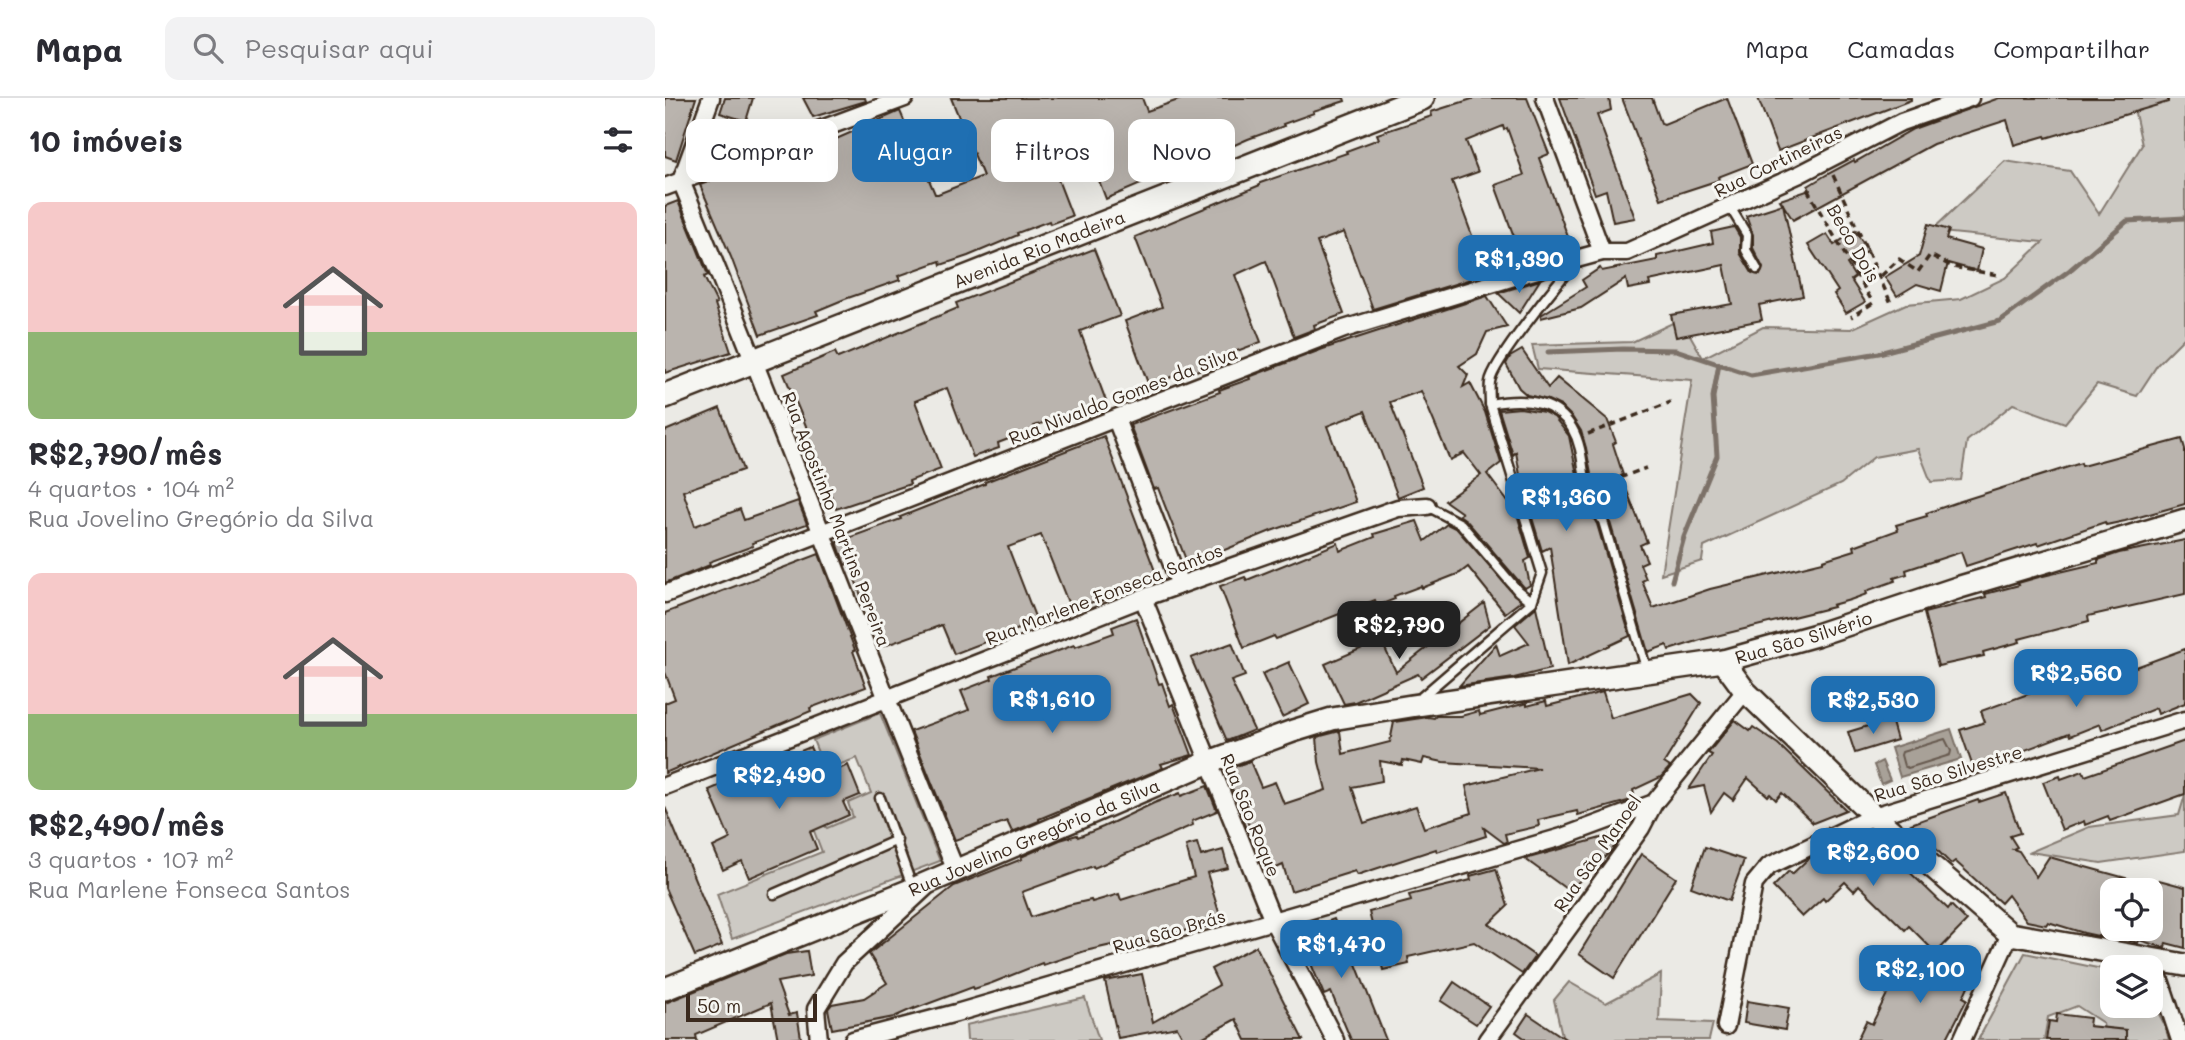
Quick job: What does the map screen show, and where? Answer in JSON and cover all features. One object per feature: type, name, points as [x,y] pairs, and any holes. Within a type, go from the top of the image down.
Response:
[{"type":"main road","name":"Avenida Rio Madeira","points":[[665,396],[1418,99]]},
{"type":"street","points":[[681,181],[711,98]]},
{"type":"street","points":[[665,187],[905,98]]},
{"type":"street","points":[[1545,98],[1602,252]]},
{"type":"street","name":"Rua Cortineiras","points":[[1602,252],[1627,252],[1800,174],[1901,122],[1970,98]]},
{"type":"street","name":"Rua Agostinho Martins Pereira","points":[[681,181],[755,359],[885,698],[956,871]]},
{"type":"street","name":"Rua Nivaldo Gomes da Silva","points":[[665,594],[1344,330],[1602,252]]},
{"type":"street","points":[[1116,419],[1180,584]]},
{"type":"street","name":"Rua Marlene Fonseca Santos","points":[[665,786],[1180,584],[1398,508],[1427,506]]},
{"type":"street","name":"Rua São Silvério","points":[[1411,706],[1723,661],[1816,635],[1960,587],[2185,520]]},
{"type":"street","name":"Rua São Roque","points":[[1143,598],[1273,921],[1335,1040]]},
{"type":"street","points":[[1723,661],[1745,691],[1874,816],[2010,934],[2130,955]]},
{"type":"street","name":"Rua São Manoel","points":[[1487,1040],[1641,828],[1654,803],[1745,691]]},
{"type":"street","name":"Rua Jovelino Gregório da Silva","points":[[665,989],[923,885],[1209,762],[1332,719],[1411,706]]},
{"type":"street","name":"Rua São Silvestre","points":[[1726,1026],[1754,884],[1769,866],[1874,816],[2185,720]]},
{"type":"street","name":"Rua São Brás","points":[[853,1040],[957,1013],[1562,837],[1654,803]]},
{"type":"street","points":[[820,1040],[816,1009],[844,963],[923,885]]},
{"type":"street","points":[[1962,1040],[2010,934]]},
{"type":"street","points":[[2163,961],[2185,965]]},
{"type":"street","points":[[2163,989],[2180,1040]]},
{"type":"lane","points":[[1730,207],[1747,235],[1746,250],[1757,270]]},
{"type":"lane","points":[[1411,706],[1532,602],[1542,573],[1490,404],[1490,380],[1500,362],[1563,276],[1579,259]]},
{"type":"lane","points":[[1490,404],[1513,400],[1537,402],[1554,408],[1567,421],[1576,439],[1591,503],[1602,522],[1648,673]]},
{"type":"lane","name":"Rua Marlene Fonseca Santos","points":[[1427,506],[1461,524],[1518,591],[1532,602]]},
{"type":"lane","points":[[880,798],[897,840],[923,885]]},
{"type":"lane","points":[[774,894],[897,840]]},
{"type":"path","points":[[1826,161],[1881,276],[1891,303]]},
{"type":"path","name":"Beco Dois","points":[[1800,174],[1873,303],[1850,317]]},
{"type":"path","points":[[1881,276],[1899,259],[1918,272],[1930,255],[1954,267],[1998,275]]},
{"type":"path","points":[[1576,439],[1671,402]]},
{"type":"path","points":[[1585,480],[1603,484],[1646,468]]},
{"type":"shaded area","points":[[2159,98],[2185,98],[2185,337],[2158,364],[2137,396],[2097,384],[2065,423],[2013,404],[1967,441],[1961,480],[1931,482],[1918,449],[1874,457],[1841,484],[1704,547],[1702,561],[1661,574],[1692,380],[1538,369],[1532,345],[1632,342],[1681,319],[1703,358],[1763,327],[1851,329],[1906,304],[1961,299],[2005,278],[2043,242],[1931,231],[2005,161],[2070,171],[2099,214],[2142,145],[2133,104]]},
{"type":"shaded area","points":[[880,713],[940,861],[732,939],[717,894],[822,852],[809,818],[814,816],[827,828],[853,817],[848,803],[871,793],[857,758],[825,770],[813,740]]},
{"type":"shaded area","points":[[2185,795],[2185,851],[2101,863],[2030,852],[2089,827],[2179,815]]},
{"type":"shaded area","points":[[2025,953],[2100,969],[2100,1018],[2161,1018],[2169,1040],[2105,1040],[2103,1023],[2077,1006],[2048,1017],[2044,1040],[1978,1040]]},
{"type":"shaded area","points":[[1661,974],[1659,1021],[1713,1023],[1709,1040],[1563,1040],[1554,1000],[1569,982],[1606,1003]]},
{"type":"shaded area","points":[[1085,998],[1099,1040],[967,1040],[966,1025]]},
{"type":"water","points":[[1951,729],[1961,759],[1900,777],[1891,748]]},
{"type":"water","points":[[1882,761],[1890,780],[1881,784],[1874,765]]},
{"type":"building","points":[[665,98],[696,98],[689,119],[686,119],[686,129],[676,160],[665,156]]},
{"type":"building","points":[[725,98],[753,98],[747,119],[720,113]]},
{"type":"building","points":[[803,98],[865,98],[866,101],[813,117]]},
{"type":"building","points":[[951,98],[1142,98],[1147,111],[1184,98],[1344,98],[1345,101],[1313,111],[1314,113],[1283,124],[1284,126],[1235,145],[1235,119],[1128,119],[1128,182],[1145,182],[1106,199],[1100,182],[1114,182],[1114,119],[991,119],[991,182],[1059,182],[1072,216],[1017,233],[1018,235],[968,256],[941,265],[940,261],[898,276],[900,280],[816,311],[818,315],[760,335],[700,185],[708,182],[838,182],[838,138],[852,132],[852,182],[930,182],[935,194],[938,194],[968,182],[977,182],[977,178],[983,176],[977,161],[977,119],[960,119]]},
{"type":"building","points":[[1475,98],[1527,98],[1549,154],[1539,158],[1568,237],[1520,253],[1495,185],[1524,175],[1507,128],[1504,130],[1503,126],[1466,141],[1478,172],[1452,181],[1484,268],[1469,273],[1471,279],[1373,309],[1344,232],[1317,242],[1344,314],[1314,325],[1315,329],[1294,337],[1266,261],[1235,275],[1261,342],[1213,360],[1215,364],[1188,374],[1187,371],[1149,386],[1125,321],[1162,307],[1135,237],[1260,183],[1347,153],[1346,151],[1379,139],[1377,134]]},
{"type":"building","points":[[1560,98],[1609,98],[1611,110],[1597,115],[1635,218],[1613,222],[1606,190],[1595,194]]},
{"type":"building","points":[[1622,98],[1652,98],[1661,123],[1664,124],[1727,98],[1752,164],[1718,177],[1719,180],[1661,199]]},
{"type":"building","points":[[1758,98],[1911,98],[1911,100],[1778,151]]},
{"type":"building","points":[[1999,98],[2168,98],[2168,102],[2014,145],[2007,120],[1933,144],[1793,220],[1780,200],[1810,190],[1808,186],[1826,175],[1913,129]]},
{"type":"building","points":[[900,111],[903,119],[882,119]]},
{"type":"building","points":[[678,201],[708,275],[704,277],[717,303],[715,304],[731,352],[665,373],[665,206]]},
{"type":"building","points":[[1783,204],[1803,296],[1759,305],[1762,320],[1676,337],[1671,315],[1732,304],[1724,265],[1649,281],[1650,285],[1628,289],[1626,279],[1581,308],[1541,318],[1541,315],[1586,287],[1582,280],[1600,268],[1602,271],[1657,260],[1657,256],[1713,243],[1711,232],[1734,227],[1740,237],[1740,253],[1752,273],[1760,275],[1763,268],[1753,248],[1753,235],[1746,216]]},
{"type":"building","points":[[1928,224],[1949,230],[1946,239],[1982,249],[1977,271],[1948,263],[1941,291],[1917,284],[1897,296],[1885,277],[1919,256]]},
{"type":"building","points":[[1855,231],[1868,250],[1847,264],[1855,277],[1851,280],[1865,302],[1846,313],[1834,294],[1838,291],[1808,245],[1827,234],[1834,245]]},
{"type":"building","points":[[1094,249],[1120,316],[1080,331],[1106,401],[1034,426],[1035,429],[998,443],[999,448],[973,457],[947,388],[915,401],[941,469],[909,481],[910,484],[836,509],[817,456],[805,461],[801,452],[796,438],[809,433],[784,374],[835,352],[838,358],[958,308],[956,303]]},
{"type":"building","points":[[1540,280],[1519,313],[1498,293]]},
{"type":"building","points":[[1487,296],[1507,327],[1487,332],[1477,354],[1459,366],[1468,375],[1463,387],[1470,383],[1485,412],[1501,463],[1487,474],[1517,514],[1530,558],[1525,561],[1530,585],[1525,588],[1459,515],[1462,513],[1445,501],[1481,475],[1464,453],[1450,460],[1421,391],[1390,402],[1423,487],[1398,497],[1365,411],[1327,426],[1356,502],[1271,531],[1188,565],[1158,488],[1154,489],[1130,425],[1220,392],[1219,390],[1250,379],[1249,377],[1323,349]]},
{"type":"building","points":[[1522,350],[1548,388],[1557,378],[1607,419],[1616,442],[1613,444],[1623,475],[1621,476],[1647,542],[1640,545],[1647,561],[1640,564],[1646,579],[1642,581],[1653,608],[1710,589],[1823,562],[1855,550],[1854,546],[1898,530],[1896,525],[1927,516],[1926,513],[1958,502],[2081,463],[2082,466],[2182,439],[2185,449],[2185,504],[2125,521],[2106,525],[2105,522],[1966,566],[1961,552],[1906,570],[1907,574],[1894,578],[1895,581],[1866,591],[1867,594],[1832,605],[1833,607],[1669,650],[1667,645],[1648,652],[1609,519],[1595,495],[1581,431],[1561,406],[1527,395],[1519,388],[1506,364],[1510,357]]},
{"type":"building","points":[[720,408],[743,470],[683,491],[695,526],[740,509],[744,520],[798,501],[807,524],[752,543],[753,546],[709,562],[710,565],[665,583],[665,431]]},
{"type":"building","points":[[1520,408],[1544,412],[1554,417],[1569,436],[1582,498],[1597,524],[1630,636],[1568,665],[1550,547],[1542,551],[1521,481],[1516,452],[1513,455],[1499,410]]},
{"type":"building","points":[[1104,436],[1158,579],[1071,610],[1041,535],[1008,547],[1037,622],[954,654],[942,625],[884,646],[868,603],[864,604],[849,563],[845,565],[837,542],[901,519],[900,517],[985,482]]},
{"type":"building","points":[[1417,521],[1425,541],[1447,524],[1457,529],[1521,601],[1505,613],[1468,567],[1460,573],[1422,588],[1421,586],[1394,596],[1395,599],[1377,606],[1375,600],[1276,639],[1274,636],[1244,648],[1220,586],[1245,577],[1247,580],[1338,543],[1340,551],[1375,537],[1374,534]]},
{"type":"building","points":[[2185,540],[2185,594],[2088,616],[2089,621],[2019,639],[2020,642],[1983,652],[1984,656],[1938,666],[1924,613],[1986,597],[1985,594],[2019,585],[2018,583],[2098,563],[2098,560],[2119,553]]},
{"type":"building","points":[[819,554],[866,687],[810,708],[811,711],[665,773],[665,703],[675,699],[665,672],[665,613]]},
{"type":"building","points":[[1484,603],[1490,625],[1421,678],[1418,674],[1355,702],[1344,704],[1325,664],[1381,640],[1396,672]]},
{"type":"building","points":[[1536,607],[1550,669],[1514,678],[1459,686],[1496,644],[1500,656],[1529,643],[1515,625]]},
{"type":"building","points":[[1136,618],[1159,684],[1162,683],[1170,706],[1173,704],[1192,755],[1161,764],[1163,768],[1012,832],[1007,821],[955,840],[911,731],[969,710],[961,691],[992,679],[991,676],[1114,633],[1112,627]]},
{"type":"building","points":[[1232,643],[1245,676],[1231,681],[1254,730],[1227,741],[1191,658]]},
{"type":"building","points":[[2185,649],[2185,703],[2158,714],[2156,708],[2102,730],[2100,724],[2070,736],[2069,733],[1974,770],[1960,730],[1985,722],[1981,711],[2068,682],[2070,688],[2126,665],[2128,670]]},
{"type":"building","points":[[1289,662],[1309,704],[1282,717],[1262,674]]},
{"type":"building","points":[[1603,692],[1611,718],[1692,694],[1701,703],[1664,763],[1670,767],[1661,777],[1633,790],[1635,799],[1578,815],[1577,811],[1538,820],[1539,826],[1505,834],[1507,842],[1504,843],[1484,828],[1486,836],[1437,852],[1436,849],[1357,875],[1355,871],[1291,891],[1283,865],[1270,871],[1227,778],[1231,777],[1228,769],[1250,761],[1261,787],[1275,782],[1284,804],[1326,790],[1319,762],[1317,737],[1340,731],[1343,754],[1390,742],[1394,722],[1436,716],[1461,716],[1479,711],[1480,715],[1546,701],[1547,706]],"holes":[[[1424,758],[1443,762],[1539,768],[1466,786],[1472,813],[1424,828],[1416,806],[1364,823],[1352,787],[1382,781],[1380,761],[1402,765],[1403,760],[1422,764]]]},
{"type":"building","points":[[1891,719],[1897,740],[1855,753],[1848,732]]},
{"type":"building","points":[[1735,720],[1750,731],[1753,727],[1778,744],[1846,810],[1813,823],[1782,793],[1776,800],[1748,778],[1733,800],[1724,793],[1711,812],[1704,786],[1689,789],[1712,755],[1708,753]]},
{"type":"building","points":[[2185,741],[2185,794],[2110,821],[2108,816],[2085,825],[2084,821],[2062,830],[2043,782],[2083,771],[2085,776]]},
{"type":"building","points":[[810,747],[823,776],[848,765],[860,795],[843,802],[849,815],[810,832],[817,849],[749,878],[742,861],[723,870],[713,847],[730,839],[709,790]]},
{"type":"building","points":[[1207,786],[1217,811],[1192,821],[1193,825],[1094,868],[1093,866],[1022,892],[1031,917],[1068,905],[1091,900],[1092,902],[1119,894],[1121,900],[1194,877],[1186,846],[1197,843],[1201,856],[1223,850],[1228,868],[1207,873],[1222,922],[1144,943],[1143,937],[1113,947],[1112,945],[1085,951],[1043,965],[1042,963],[894,1017],[832,1029],[828,1009],[832,1004],[864,998],[887,983],[869,954],[954,886],[1022,859],[1021,857],[1060,840],[1077,835],[1078,837],[1154,803]]},
{"type":"building","points":[[2006,793],[2020,833],[2010,836],[2017,847],[2013,849],[2019,851],[2036,877],[2049,857],[2126,878],[2100,878],[2100,936],[2048,922],[2046,925],[2027,921],[2008,895],[2001,903],[1955,861],[1951,864],[1911,824],[1978,800],[1979,802]]},
{"type":"building","points":[[665,807],[722,945],[695,956],[665,888]]},
{"type":"building","points":[[1626,831],[1611,851],[1569,891],[1525,859]]},
{"type":"building","points":[[1874,833],[1900,856],[1897,860],[1948,909],[1951,905],[1967,921],[1936,953],[1909,926],[1905,930],[1859,885],[1854,891],[1845,882],[1825,901],[1823,898],[1802,917],[1773,887],[1789,871],[1792,874],[1808,859],[1814,856],[1821,863],[1841,844],[1847,851],[1859,837]]},
{"type":"building","points":[[1705,847],[1744,860],[1729,901],[1691,887]]},
{"type":"building","points":[[1641,854],[1676,878],[1614,978],[1579,954]]},
{"type":"building","points":[[1496,869],[1508,906],[1489,924],[1535,956],[1522,974],[1474,942],[1408,957],[1409,964],[1383,970],[1369,912],[1411,901],[1409,895],[1471,880],[1470,876]]},
{"type":"building","points":[[2163,881],[2185,887],[2185,948],[2166,943],[2165,948],[2142,941],[2163,941]]},
{"type":"building","points":[[1334,919],[1350,961],[1354,959],[1386,1040],[1351,1040],[1331,992],[1324,995],[1307,954],[1303,956],[1301,953],[1294,934]]},
{"type":"building","points":[[1256,946],[1303,1040],[1246,1040],[1236,1019],[1198,1040],[1184,1040],[1177,1027],[1118,1038],[1105,981],[1142,974],[1153,1022],[1219,985],[1211,969]]},
{"type":"building","points":[[807,951],[811,976],[777,982],[789,1015],[797,1013],[801,1038],[778,1040],[771,1003],[696,1035],[697,1040],[665,1040],[665,1003],[786,954]]},
{"type":"building","points":[[1930,955],[1972,978],[1963,997],[1967,999],[1946,1040],[1857,1040],[1866,1021],[1872,1024],[1901,966],[1919,975]]},
{"type":"building","points":[[1454,982],[1489,1006],[1476,1024],[1441,1001]]},
{"type":"building","points":[[1747,1001],[1789,1008],[1785,1030],[1744,1023]]},
{"type":"building","points":[[1528,1014],[1567,1040],[1527,1040],[1516,1032]]},
{"type":"building","points":[[2057,1014],[2090,1018],[2089,1026],[2126,1030],[2126,1040],[2046,1040],[2049,1021],[2056,1022]]},
{"type":"waterway","points":[[1548,352],[1676,350],[1751,375],[1879,353],[2000,321],[2070,270],[2127,221],[2185,218]]},
{"type":"waterway","points":[[1672,581],[1684,537],[1717,456],[1713,397],[1719,364]]}]
